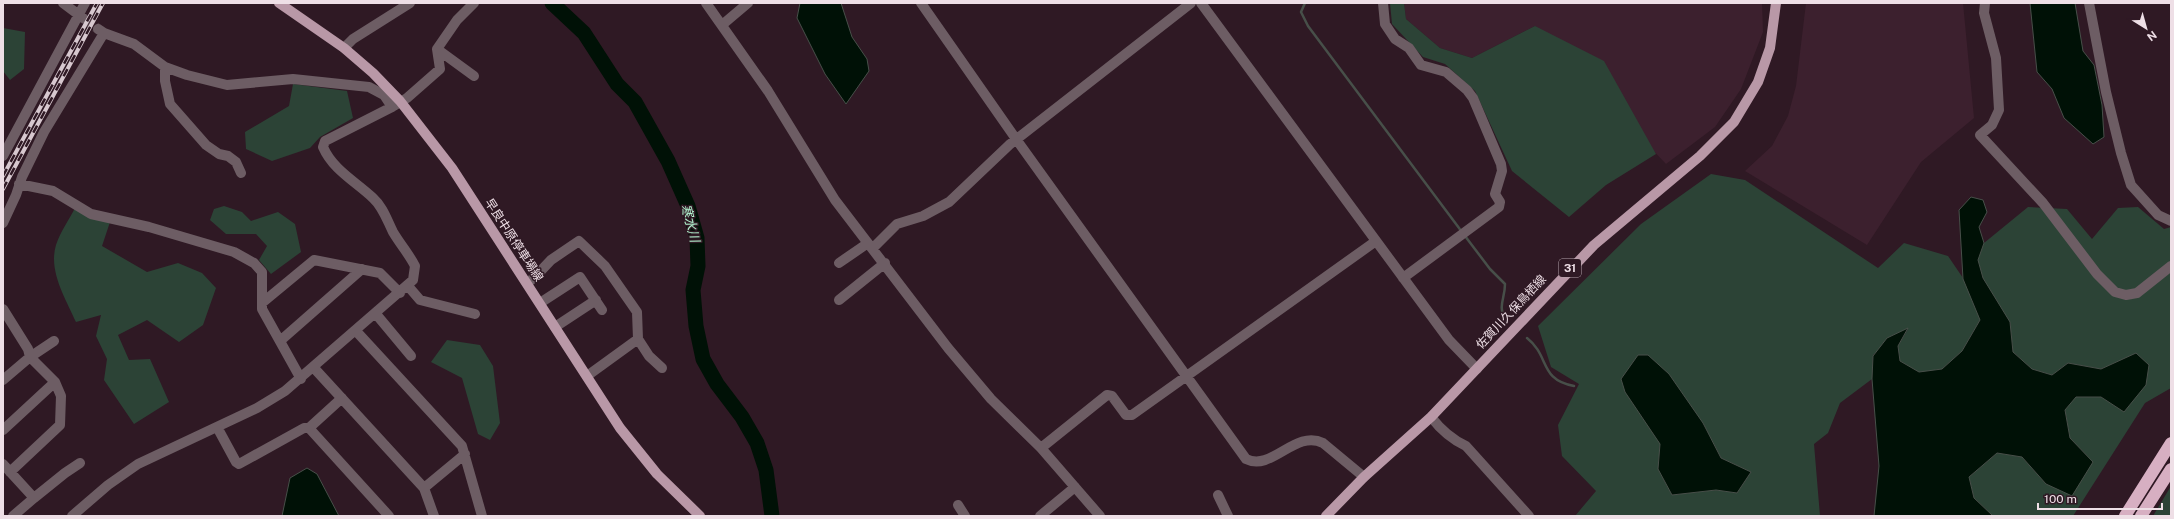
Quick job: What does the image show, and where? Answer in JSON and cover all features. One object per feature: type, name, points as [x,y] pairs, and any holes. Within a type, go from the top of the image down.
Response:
[{"type":"highway","points":[[2125,516],[2171,443]]},
{"type":"highway","points":[[2141,516],[2171,469]]},
{"type":"main road","name":"早良中原停車場線","points":[[279,3],[344,48],[373,73],[396,104],[452,168],[620,428],[657,474],[700,516]]},
{"type":"main road","name":"佐賀川久保鳥栖線","points":[[1326,516],[1364,477],[1431,417],[1594,245],[1700,156],[1734,122],[1758,82],[1770,48],[1776,3]]},
{"type":"street","points":[[64,3],[81,16]]},
{"type":"street","points":[[3,156],[81,16],[86,3]]},
{"type":"street","points":[[344,48],[353,39],[410,3]]},
{"type":"street","points":[[72,516],[108,485],[138,464],[272,400],[314,368],[404,290],[413,280],[415,266],[394,232],[383,210],[373,198],[346,177],[327,155],[323,147],[325,141],[408,98],[440,69],[437,48],[457,20],[474,3]]},
{"type":"street","points":[[706,3],[768,91],[834,200],[885,263],[948,348],[992,399],[1041,448],[1100,516]]},
{"type":"street","points":[[722,25],[748,3]]},
{"type":"street","points":[[922,3],[1016,139],[1246,459],[1250,461],[1265,460],[1296,443],[1316,439],[1323,443],[1364,477]]},
{"type":"street","points":[[839,264],[870,245],[897,224],[923,216],[950,202],[992,158],[1191,3]]},
{"type":"street","points":[[1201,3],[1403,278],[1450,340],[1477,369]]},
{"type":"street","points":[[1383,3],[1385,24],[1395,39],[1409,48],[1421,65],[1446,72],[1467,90],[1473,98],[1501,164],[1502,171],[1495,194],[1500,202],[1499,207],[1403,278]]},
{"type":"street","points":[[1985,3],[1984,13],[1996,58],[1999,110],[1992,125],[1980,135],[2051,213],[2097,274],[2115,292],[2126,295],[2137,293],[2171,266]]},
{"type":"street","points":[[2089,3],[2106,92],[2121,154],[2131,185],[2158,215],[2171,220]]},
{"type":"street","points":[[3,223],[19,184],[44,132],[101,31],[134,44],[165,67],[187,75],[227,85],[293,79],[369,87],[384,95],[396,104]]},
{"type":"street","points":[[437,48],[474,76]]},
{"type":"street","points":[[165,67],[165,81],[170,104],[206,145],[219,154],[228,156],[236,162],[241,173]]},
{"type":"street","points":[[19,184],[53,191],[91,214],[149,227],[234,252],[254,263],[262,272],[262,309],[301,379]]},
{"type":"street","points":[[527,283],[535,277],[551,260],[579,241],[605,266],[637,312],[638,340],[649,356],[662,368]]},
{"type":"street","points":[[1041,448],[1107,395],[1112,396],[1126,415],[1132,415],[1376,241]]},
{"type":"street","points":[[262,303],[314,260],[380,273],[420,300],[476,314]]},
{"type":"street","points":[[838,300],[885,263]]},
{"type":"street","points":[[280,341],[362,269]]},
{"type":"street","points":[[540,303],[580,277],[602,310]]},
{"type":"street","points":[[555,327],[596,300]]},
{"type":"street","points":[[3,309],[28,349],[30,356],[55,382],[62,396],[60,425],[10,472]]},
{"type":"street","points":[[376,314],[411,356]]},
{"type":"street","points":[[356,331],[456,439],[465,454],[482,516]]},
{"type":"street","points":[[586,376],[638,340]]},
{"type":"street","points":[[3,380],[30,356],[54,341]]},
{"type":"street","points":[[314,368],[424,488],[434,516]]},
{"type":"street","points":[[3,430],[55,382]]},
{"type":"street","points":[[217,427],[236,462],[239,464],[304,428],[309,428],[342,398]]},
{"type":"street","points":[[1431,417],[1447,435],[1466,446],[1529,516]]},
{"type":"street","points":[[309,428],[389,516]]},
{"type":"street","points":[[424,488],[465,454]]},
{"type":"street","points":[[14,516],[65,472],[80,463]]},
{"type":"street","points":[[3,464],[34,498]]},
{"type":"street","points":[[1040,516],[1075,486]]},
{"type":"street","points":[[1218,495],[1228,516]]},
{"type":"street","points":[[958,505],[965,516]]},
{"type":"shaded area","points":[[800,3],[841,3],[852,37],[867,59],[869,71],[846,104],[825,74],[797,18]]},
{"type":"shaded area","points":[[1404,3],[1762,3],[1763,32],[1741,89],[1715,127],[1666,164],[1535,26],[1472,58],[1440,48],[1406,19]]},
{"type":"shaded area","points":[[1806,3],[1963,3],[1974,118],[1921,162],[1867,245],[1745,171],[1772,146],[1788,116],[1796,86]]},
{"type":"shaded area","points":[[2030,3],[2075,3],[2083,51],[2094,65],[2102,105],[2104,137],[2093,144],[2064,118],[2052,89],[2037,72]]},
{"type":"shaded area","points":[[1971,197],[1983,200],[1987,212],[1979,227],[1984,243],[1978,260],[1983,278],[2010,322],[2013,352],[2032,369],[2052,375],[2068,363],[2101,369],[2136,353],[2149,365],[2146,385],[2124,412],[2101,397],[2076,397],[2065,410],[2070,438],[2093,462],[2072,496],[2046,484],[2022,457],[1997,453],[1969,477],[1974,498],[1993,516],[1874,516],[1879,466],[1872,379],[1873,356],[1887,338],[1908,328],[1898,346],[1900,361],[1919,372],[1942,369],[1962,351],[1980,320],[1963,279],[1959,210]]},
{"type":"shaded area","points":[[1638,355],[1648,355],[1669,374],[1703,423],[1721,458],[1751,472],[1737,493],[1716,490],[1672,495],[1658,469],[1660,444],[1625,392],[1621,379]]},
{"type":"shaded area","points":[[307,468],[317,474],[339,516],[282,516],[290,478]]},
{"type":"green space","points":[[1390,3],[1404,3],[1406,19],[1440,48],[1472,58],[1535,26],[1604,61],[1656,154],[1606,185],[1569,217],[1512,171],[1475,91],[1445,64],[1423,57],[1392,24]]},
{"type":"green space","points":[[3,28],[25,32],[24,69],[10,80],[3,71]]},
{"type":"green space","points":[[293,84],[347,91],[353,118],[320,137],[310,148],[272,161],[246,149],[245,132],[289,106]]},
{"type":"green space","points":[[1711,174],[1745,180],[1878,268],[1904,243],[1948,256],[1963,278],[1984,243],[2028,207],[2067,209],[2092,239],[2118,208],[2138,207],[2164,229],[2171,227],[2171,388],[2145,403],[2073,516],[1993,516],[1974,498],[1969,477],[1997,453],[2022,457],[2046,484],[2093,462],[2070,438],[2065,410],[2075,397],[2101,397],[2124,411],[2137,353],[2101,369],[2068,363],[2052,375],[2032,369],[2013,352],[2010,322],[1980,320],[1962,351],[1942,369],[1919,373],[1900,361],[1898,346],[1908,329],[1873,355],[1872,379],[1840,403],[1828,433],[1814,444],[1820,516],[1575,516],[1596,491],[1562,456],[1558,425],[1579,384],[1551,367],[1538,326],[1641,224]],"holes":[[[1703,423],[1721,458],[1751,472],[1737,493],[1716,490],[1672,495],[1658,469],[1660,444]]]},
{"type":"green space","points":[[224,206],[242,212],[251,221],[278,212],[295,224],[301,252],[271,274],[259,260],[267,246],[256,234],[226,234],[210,220],[214,209]]},
{"type":"green space","points":[[75,208],[110,222],[102,246],[147,272],[178,263],[202,273],[216,288],[203,325],[179,342],[147,320],[118,335],[129,360],[150,359],[169,402],[134,424],[104,380],[107,359],[96,336],[101,315],[76,322],[56,275],[54,255],[56,245]]},
{"type":"green space","points":[[447,340],[480,345],[493,366],[500,423],[490,440],[478,434],[462,378],[431,362]]},
{"type":"green space","points":[[2171,486],[2171,516],[2153,516]]},
{"type":"waterway","name":"寒水川","points":[[552,3],[584,33],[617,84],[635,102],[668,161],[688,206],[697,238],[698,266],[693,290],[696,326],[703,359],[717,384],[742,417],[757,443],[766,470],[772,516]]},
{"type":"waterway","points":[[1305,3],[1301,12],[1308,26],[1462,232]]},
{"type":"waterway","points":[[1465,236],[1490,269],[1505,284],[1502,311],[1506,321]]},
{"type":"waterway","points":[[1527,338],[1539,352],[1550,373],[1563,383],[1574,386]]},
{"type":"tunnel","points":[[83,18],[98,29]]},
{"type":"railway","points":[[3,176],[97,3]]},
{"type":"railway","points":[[3,189],[103,3]]}]
